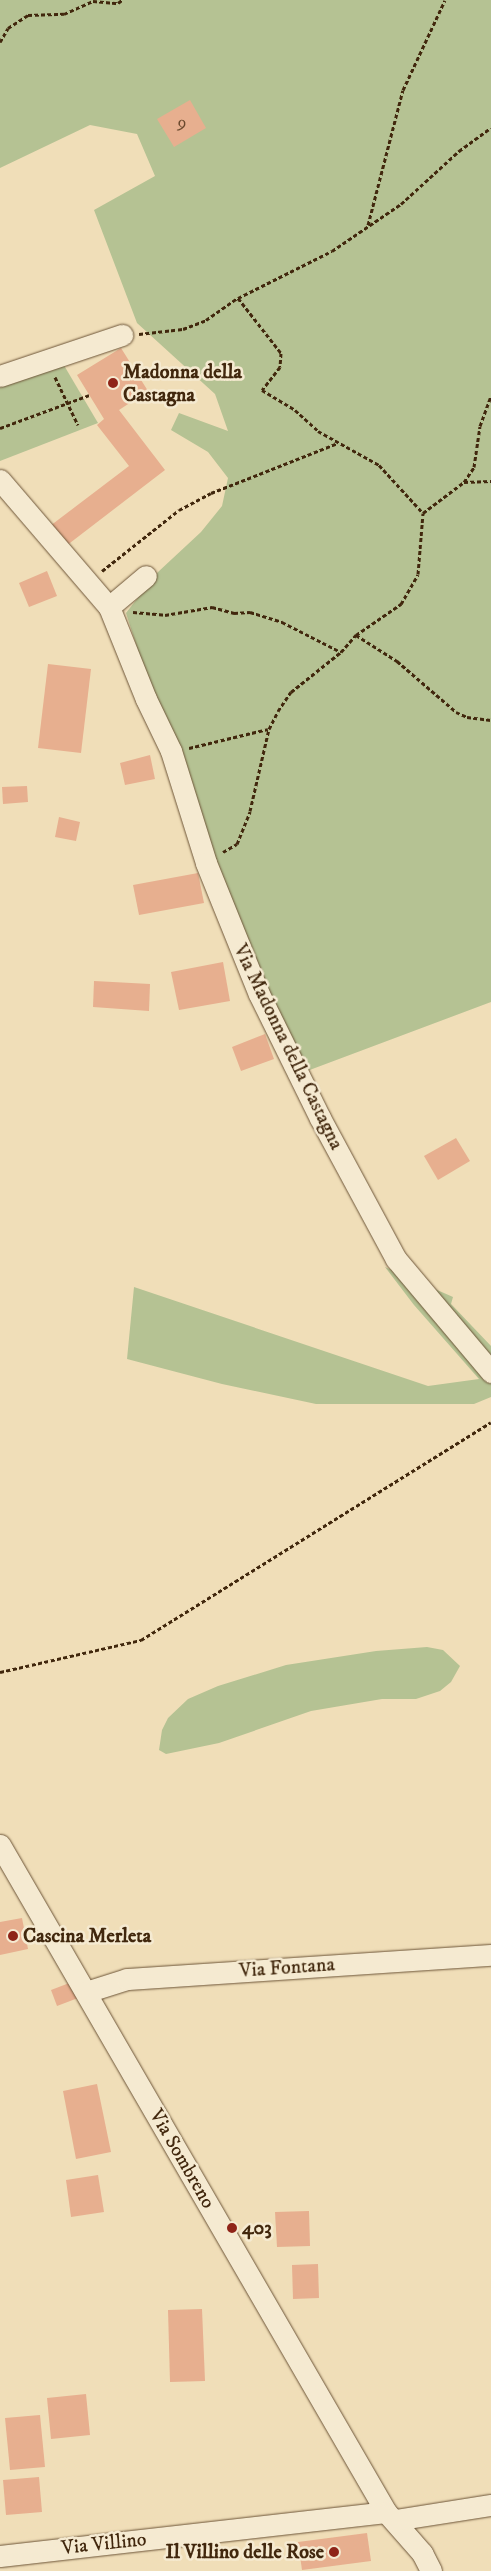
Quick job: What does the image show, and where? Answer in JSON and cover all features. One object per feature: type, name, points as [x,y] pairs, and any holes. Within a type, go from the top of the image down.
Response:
[{"type":"street","points":[[0,376],[122,335]]},
{"type":"street","name":"Via Madonna della Castagna","points":[[0,480],[89,580],[111,612],[171,751],[206,862],[259,994],[396,1260],[491,1372]]},
{"type":"street","points":[[111,612],[146,576]]},
{"type":"street","name":"Via Sombreno","points":[[0,1845],[391,2516],[422,2553],[431,2571]]},
{"type":"street","name":"Via Fontana","points":[[86,1992],[127,1979],[491,1955]]},
{"type":"street","name":"Via Villino","points":[[0,2556],[491,2505]]},
{"type":"path","points":[[0,42],[8,28],[28,15],[64,14],[93,1],[118,4],[122,0]]},
{"type":"path","points":[[368,226],[403,90],[445,0]]},
{"type":"path","points":[[122,335],[182,329],[206,320],[238,298],[332,251],[401,204],[460,151],[491,128]]},
{"type":"path","points":[[206,862],[237,844],[250,812],[269,729],[292,692],[341,652],[356,636],[401,604],[418,574],[423,513],[379,465],[339,443],[262,390],[280,367],[281,353],[238,298]]},
{"type":"path","points":[[53,372],[66,404],[78,425]]},
{"type":"path","points":[[0,428],[89,395]]},
{"type":"path","points":[[423,513],[464,482],[474,466],[480,426],[491,396]]},
{"type":"path","points":[[89,580],[179,510],[211,493],[339,443]]},
{"type":"path","points":[[464,482],[491,481]]},
{"type":"path","points":[[111,612],[129,611],[165,615],[212,607],[234,613],[250,612],[282,622],[341,652]]},
{"type":"path","points":[[356,636],[397,661],[456,712],[467,717],[491,720]]},
{"type":"path","points":[[171,751],[214,744],[269,729]]},
{"type":"path","points":[[0,1672],[141,1640],[491,1422]]},
{"type":"green space","points":[[0,0],[491,0],[491,1002],[307,1071],[259,970],[149,685],[126,613],[158,572],[201,532],[222,506],[228,478],[208,452],[171,430],[179,413],[228,431],[215,394],[137,323],[94,210],[155,176],[137,134],[90,125],[0,168]]},
{"type":"green space","points":[[62,362],[98,423],[0,461],[0,386]]},
{"type":"green space","points":[[385,1267],[453,1297],[451,1304],[491,1346],[491,1397],[474,1404],[316,1404],[222,1384],[127,1359],[134,1287],[428,1386],[479,1379],[414,1305]]},
{"type":"green space","points":[[427,1647],[443,1650],[460,1666],[451,1682],[440,1691],[416,1699],[382,1699],[311,1711],[219,1743],[166,1754],[159,1750],[162,1730],[168,1718],[188,1699],[218,1686],[286,1665],[376,1651]]},
{"type":"building","points":[[190,100],[206,128],[174,147],[157,119]]},
{"type":"building","points":[[121,348],[148,391],[119,410],[165,470],[66,546],[50,526],[129,466],[97,425],[104,419],[77,375]]},
{"type":"building","points":[[47,571],[57,596],[29,607],[19,583]]},
{"type":"building","points":[[48,664],[91,669],[81,753],[38,748]]},
{"type":"building","points":[[150,755],[155,779],[125,785],[120,763]]},
{"type":"building","points":[[27,786],[28,802],[3,804],[2,787]]},
{"type":"building","points":[[59,817],[80,822],[76,841],[55,837]]},
{"type":"building","points":[[198,873],[204,903],[139,915],[133,885]]},
{"type":"building","points":[[223,962],[230,1001],[179,1010],[171,972]]},
{"type":"building","points":[[94,981],[150,984],[149,1011],[93,1007]]},
{"type":"building","points":[[265,1034],[274,1059],[241,1071],[232,1047]]},
{"type":"building","points":[[456,1138],[470,1161],[438,1180],[424,1156]]},
{"type":"building","name":"Cascina Merleta","points":[[22,1918],[28,1949],[0,1955],[0,1922]]},
{"type":"building","points":[[72,1982],[78,1998],[57,2006],[51,1990]]},
{"type":"building","points":[[97,2084],[111,2152],[76,2159],[63,2091]]},
{"type":"building","points":[[98,2175],[104,2212],[71,2217],[66,2180]]},
{"type":"building","points":[[309,2211],[310,2246],[277,2247],[275,2212]]},
{"type":"building","points":[[318,2264],[319,2298],[293,2299],[292,2265]]},
{"type":"building","points":[[202,2309],[205,2381],[170,2382],[168,2310]]},
{"type":"building","points":[[86,2394],[90,2435],[51,2439],[47,2398]]},
{"type":"building","points":[[40,2415],[45,2467],[10,2470],[5,2418]]},
{"type":"building","points":[[39,2477],[42,2512],[6,2515],[3,2480]]},
{"type":"building","name":"Il Villino delle Rose","points":[[367,2533],[371,2561],[302,2570],[298,2542]]},
{"type":"place","name":"Madonna della Castagna","points":[[113,383]]},
{"type":"place","name":"Cascina Merleta","points":[[13,1936]]},
{"type":"place","name":"403","points":[[232,2228]]},
{"type":"place","name":"Il Villino delle Rose","points":[[334,2552]]}]
